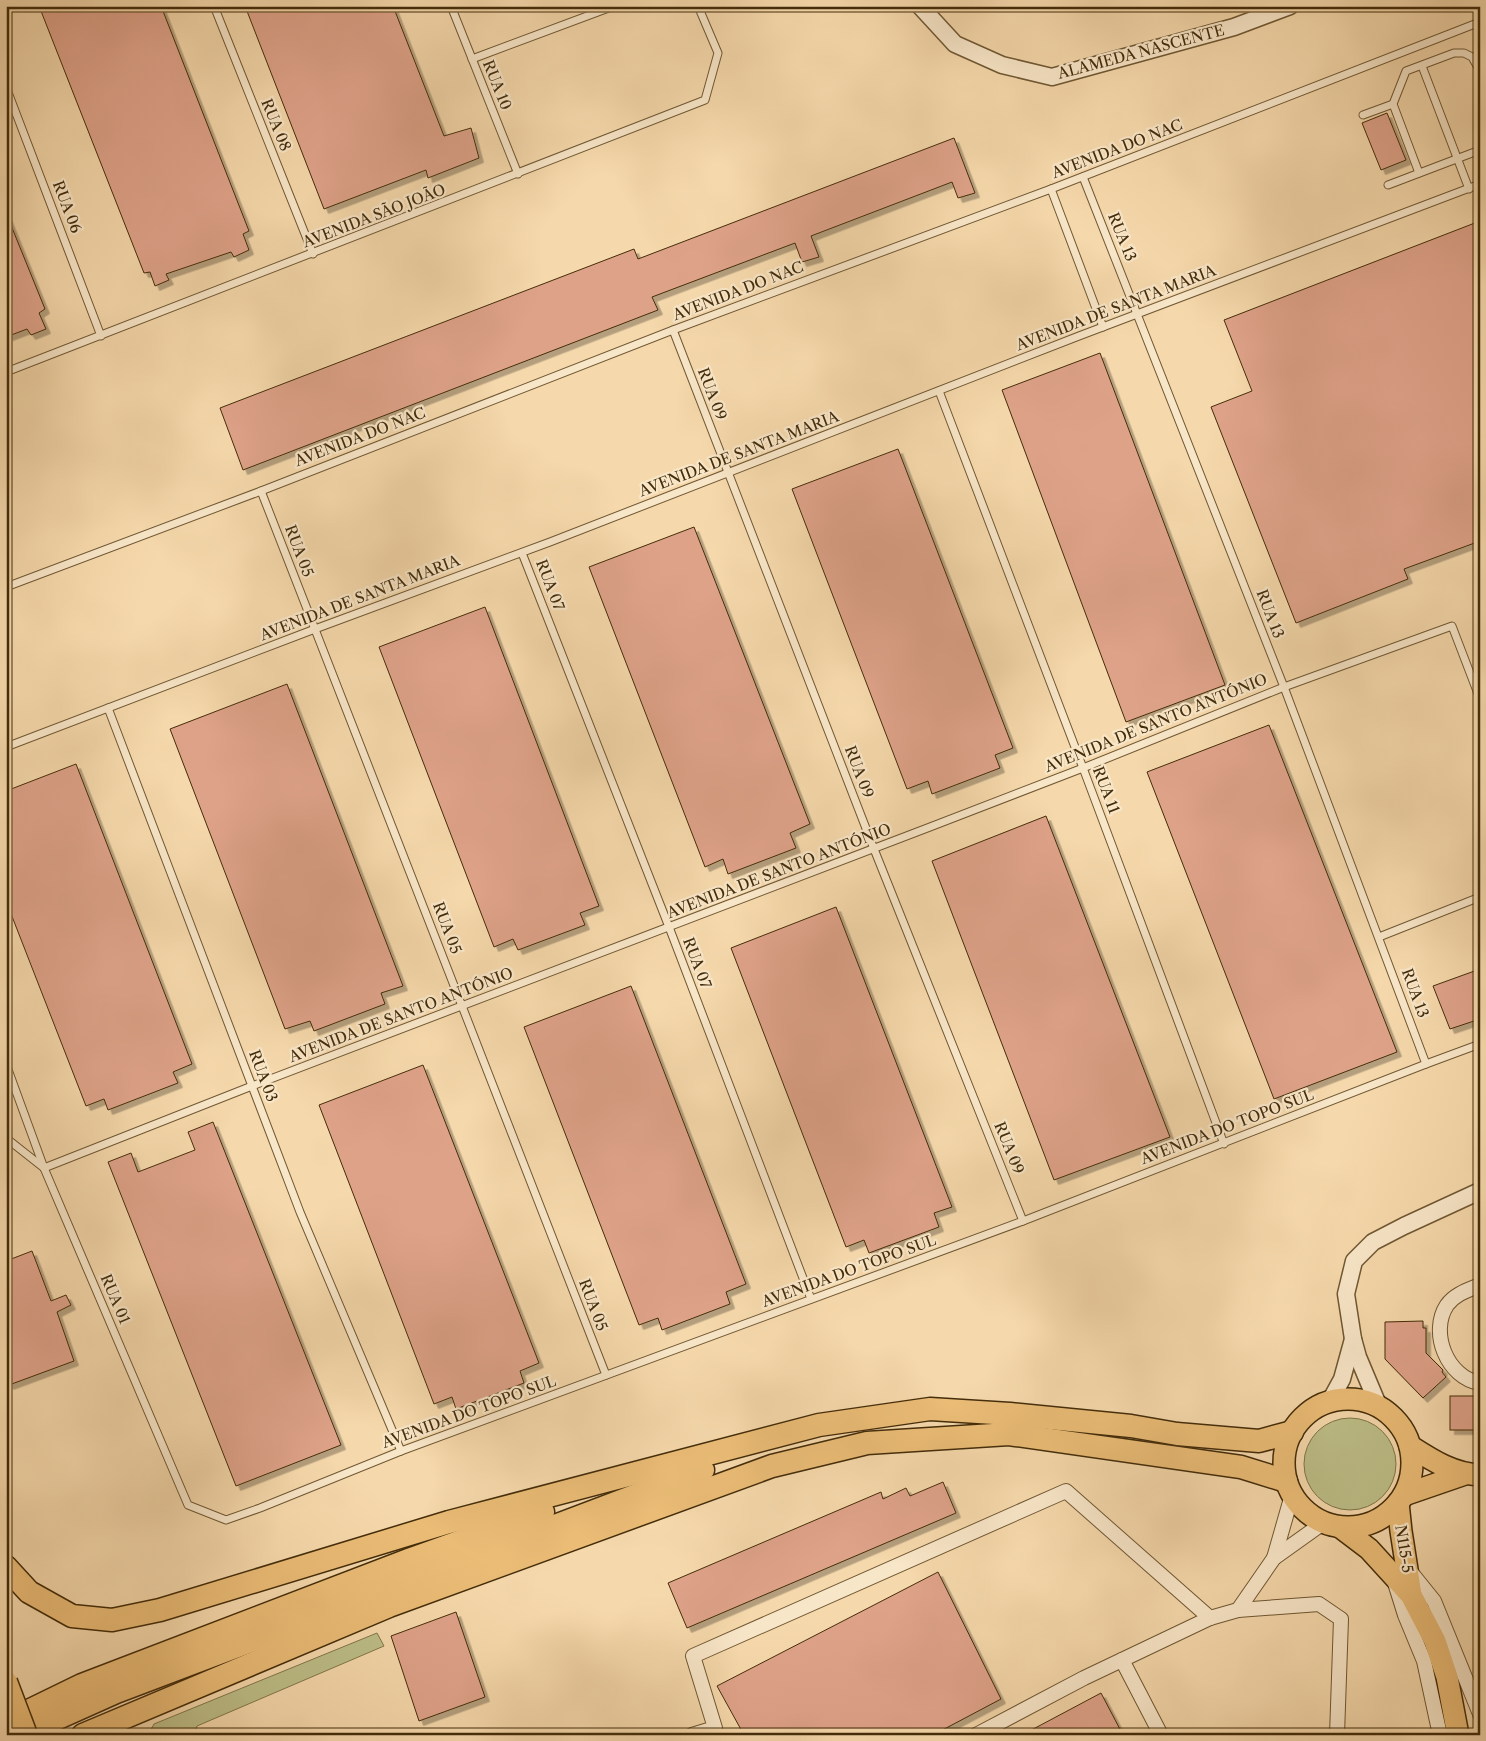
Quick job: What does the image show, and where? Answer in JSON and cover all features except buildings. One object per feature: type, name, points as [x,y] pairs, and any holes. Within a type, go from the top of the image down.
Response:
[{"type":"highway","points":[[6,1567],[29,1592],[72,1616],[112,1620],[160,1610],[449,1522],[819,1425],[930,1409],[1010,1414],[1131,1426],[1177,1434],[1259,1441],[1292,1432]]},
{"type":"highway","points":[[20,1735],[116,1692],[726,1461],[816,1435],[919,1420],[1010,1414]]},
{"type":"highway","points":[[84,1734],[389,1606],[772,1466],[866,1443],[1009,1434],[1241,1467],[1289,1488]]},
{"type":"highway","points":[[6,1722],[109,1674],[411,1559],[690,1460]]},
{"type":"highway","points":[[6,1682],[26,1735]]},
{"type":"main road","points":[[1332,1525],[1362,1526],[1382,1518],[1401,1499],[1410,1479],[1412,1462],[1410,1446],[1403,1430],[1393,1417],[1379,1407],[1364,1401],[1347,1399],[1330,1402],[1315,1408],[1302,1418],[1292,1432],[1285,1447],[1283,1464],[1289,1488],[1305,1511],[1332,1525],[1400,1572],[1435,1641],[1447,1677],[1458,1735]]},
{"type":"main road","points":[[1410,1446],[1438,1463],[1473,1474]]},
{"type":"main road","points":[[1401,1499],[1473,1474]]},
{"type":"main road","name":"N115-5","points":[[1400,1572],[1401,1499]]},
{"type":"street","name":"ALAMEDA NASCENTE","points":[[920,6],[955,44],[1002,65],[1052,78],[1234,27],[1290,6]]},
{"type":"street","points":[[1379,1407],[1358,1357],[1353,1339],[1346,1294],[1354,1261],[1373,1242],[1480,1191]]},
{"type":"street","points":[[1480,1285],[1456,1295],[1446,1307],[1440,1323],[1442,1347],[1452,1367],[1468,1380],[1480,1383]]},
{"type":"street","points":[[1330,1402],[1342,1379],[1353,1339]]},
{"type":"street","points":[[1238,1610],[1274,1558],[1289,1488]]},
{"type":"street","points":[[692,1735],[715,1728],[693,1656],[1066,1491],[1210,1618]]},
{"type":"street","points":[[1274,1558],[1332,1525]]},
{"type":"street","points":[[1400,1572],[1434,1601],[1480,1714]]},
{"type":"street","points":[[1400,1572],[1404,1615],[1424,1660],[1440,1735]]},
{"type":"street","points":[[976,1735],[1122,1660],[1210,1618],[1238,1610],[1318,1604],[1342,1619],[1337,1735]]},
{"type":"street","points":[[1122,1660],[1160,1735]]},
{"type":"lane","name":"RUA 08","points":[[214,6],[313,254]]},
{"type":"lane","name":"RUA 10","points":[[450,6],[518,174]]},
{"type":"lane","points":[[472,59],[614,6]]},
{"type":"lane","name":"AVENIDA SÃO JOÃO","points":[[6,372],[705,100],[718,53],[698,6]]},
{"type":"lane","name":"AVENIDA DO NAC","points":[[6,587],[261,491],[673,330],[1083,177],[1480,22]]},
{"type":"lane","points":[[1419,173],[1393,104],[1406,71],[1454,53],[1464,53],[1472,57],[1480,71]]},
{"type":"lane","points":[[1422,66],[1469,189]]},
{"type":"lane","name":"RUA 06","points":[[6,87],[102,336]]},
{"type":"lane","points":[[1363,115],[1393,104]]},
{"type":"lane","points":[[1388,185],[1480,150]]},
{"type":"lane","name":"RUA 13","points":[[1083,177],[1284,686],[1426,1064]]},
{"type":"lane","name":"AVENIDA DE SANTA MARIA","points":[[6,746],[522,552],[1103,327],[1480,184]]},
{"type":"lane","points":[[1051,189],[1103,327]]},
{"type":"lane","name":"RUA 09","points":[[673,330],[874,849],[1023,1221]]},
{"type":"lane","name":"RUA 11","points":[[939,391],[1224,1144]]},
{"type":"lane","name":"RUA 05","points":[[261,491],[606,1375]]},
{"type":"lane","name":"RUA 07","points":[[522,552],[669,927],[811,1299]]},
{"type":"lane","name":"AVENIDA DE SANTO ANTÓNIO","points":[[44,1168],[252,1086],[1083,768],[1284,686],[1452,626],[1480,699]]},
{"type":"lane","name":"RUA 03","points":[[108,708],[300,1212],[401,1451]]},
{"type":"lane","points":[[1379,938],[1480,897]]},
{"type":"lane","name":"AVENIDA DO TOPO SUL","points":[[226,1520],[401,1451],[1023,1221],[1480,1044]]},
{"type":"lane","name":"RUA 01","points":[[6,1064],[44,1168],[188,1505],[226,1520]]},
{"type":"lane","points":[[6,1138],[44,1168]]},
{"type":"green space","points":[[1350,1418],[1368,1421],[1383,1431],[1393,1446],[1396,1464],[1393,1482],[1383,1497],[1368,1507],[1350,1510],[1332,1507],[1317,1497],[1307,1482],[1304,1464],[1307,1446],[1317,1431],[1332,1421]]},
{"type":"green space","points":[[377,1633],[384,1646],[197,1726],[195,1735],[148,1735],[154,1724]]}]
